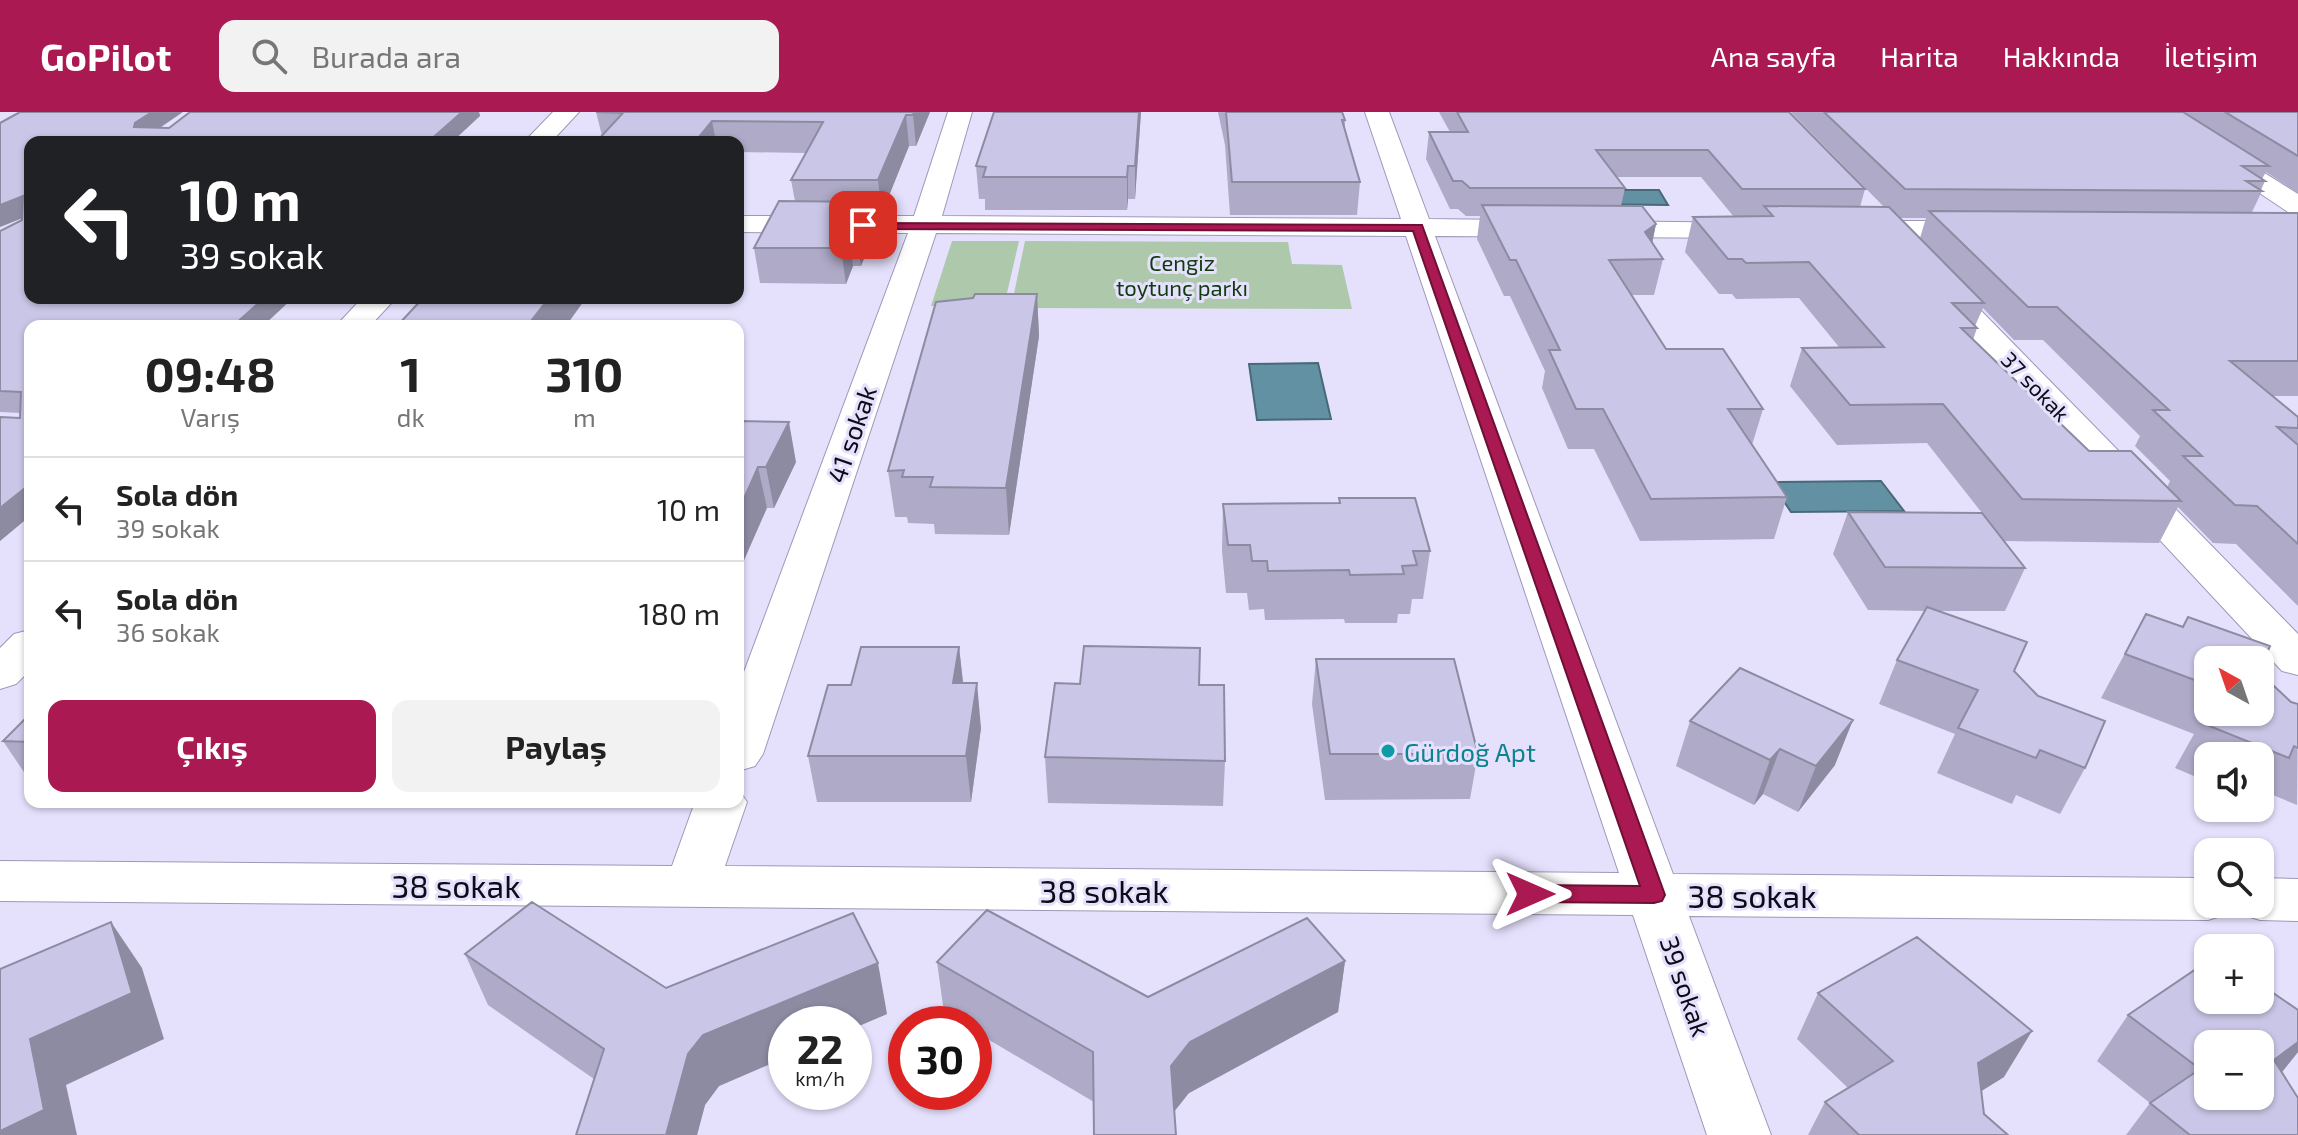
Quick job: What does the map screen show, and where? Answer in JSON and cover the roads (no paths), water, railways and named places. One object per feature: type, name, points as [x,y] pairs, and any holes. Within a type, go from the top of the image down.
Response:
[{"type":"street","points":[[543,136],[567,112]]},
{"type":"street","name":"41 sokak","points":[[744,737],[925,225],[960,112]]},
{"type":"street","name":"39 sokak","points":[[1377,112],[1739,1135]]},
{"type":"street","points":[[2150,112],[2298,206]]},
{"type":"street","name":"37 sokak","points":[[1856,198],[2298,661]]},
{"type":"street","points":[[744,224],[1777,229]]},
{"type":"street","points":[[1824,230],[2013,231]]},
{"type":"street","points":[[358,320],[374,304]]},
{"type":"street","points":[[0,674],[24,650]]},
{"type":"street","points":[[691,887],[719,808]]},
{"type":"street","name":"38 sokak","points":[[0,881],[2194,899]]},
{"type":"street","points":[[2274,899],[2298,900]]},
{"type":"water","points":[[1562,190],[1659,190],[1668,205],[1569,204]]},
{"type":"water","points":[[1318,363],[1331,419],[1257,420],[1249,364]]},
{"type":"water","points":[[1881,481],[1904,511],[1791,512],[1771,482]]},
{"type":"place","name":"Gürdoğ Apt","points":[[1388,751]]},
{"type":"park label","name":"Cengiz toytunç parkı","points":[[1182,274]]}]
